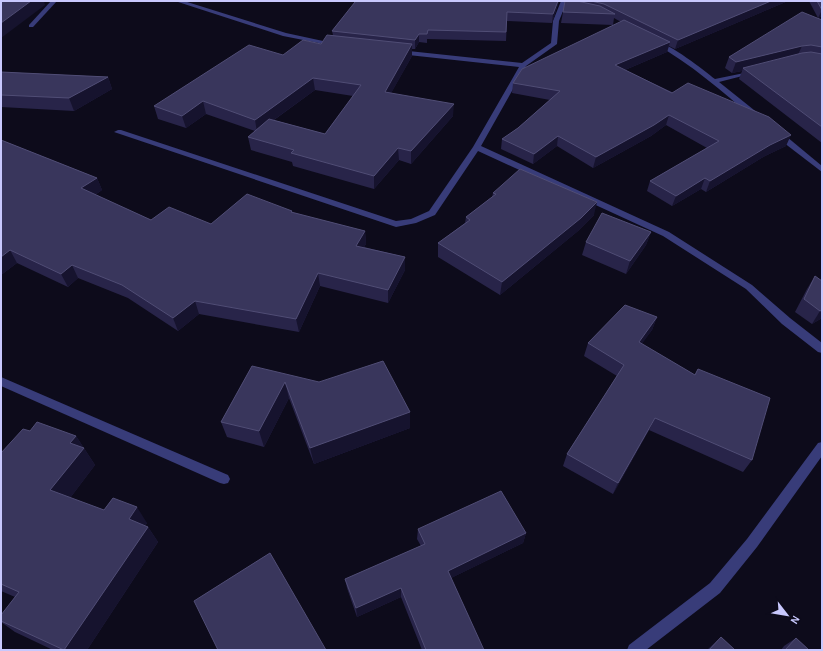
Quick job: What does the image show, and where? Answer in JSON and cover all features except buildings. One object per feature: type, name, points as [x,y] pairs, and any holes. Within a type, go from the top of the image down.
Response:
[{"type":"street","points":[[31,26],[54,1]]},
{"type":"street","points":[[178,1],[285,35],[339,45]]},
{"type":"street","points":[[118,132],[369,216],[396,224],[413,221],[432,213],[477,147],[523,65],[554,44],[554,38],[564,5]]},
{"type":"street","points":[[650,40],[676,53],[715,81],[760,120]]},
{"type":"street","points":[[391,51],[523,65]]},
{"type":"street","points":[[715,81],[757,70]]},
{"type":"street","points":[[771,129],[822,170]]},
{"type":"street","points":[[477,147],[666,234],[749,287],[786,321],[822,349]]},
{"type":"street","points":[[1,381],[224,479]]},
{"type":"street","points":[[634,650],[715,588],[752,543],[822,447]]}]
